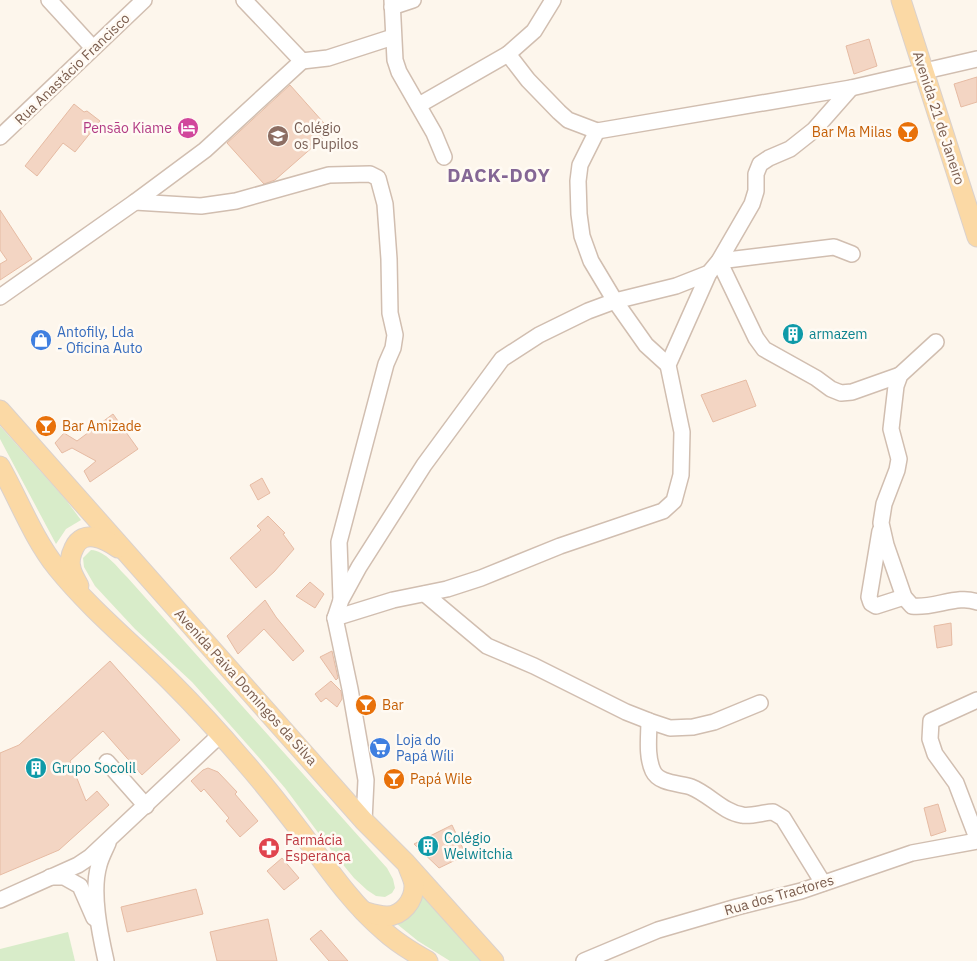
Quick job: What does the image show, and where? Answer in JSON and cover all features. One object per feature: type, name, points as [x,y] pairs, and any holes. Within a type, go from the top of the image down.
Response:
[{"type":"main road","name":"Avenida 21 de Janeiro","points":[[901,0],[924,72],[972,205],[977,237]]},
{"type":"main road","name":"Avenida Paiva Domingos da Silva","points":[[0,410],[364,821],[406,863],[494,961]]},
{"type":"main road","points":[[0,466],[36,537],[56,567],[85,601],[169,680],[220,734],[273,794],[345,891],[363,912],[402,946],[428,961]]},
{"type":"main road","points":[[85,601],[71,567],[71,555],[76,543],[84,538],[94,536],[107,541],[131,558]]},
{"type":"main road","points":[[363,912],[388,916],[401,912],[409,903],[413,895],[414,884],[406,863]]},
{"type":"street","points":[[49,0],[94,48]]},
{"type":"street","name":"Rua Anastácio Francisco","points":[[0,137],[144,0]]},
{"type":"street","points":[[244,0],[302,61]]},
{"type":"street","points":[[413,0],[392,4],[395,60],[399,72],[434,133],[444,157]]},
{"type":"street","points":[[419,106],[508,54],[534,31],[553,0]]},
{"type":"street","points":[[0,297],[136,202],[205,150],[302,61],[328,58],[393,37]]},
{"type":"street","points":[[508,54],[528,80],[568,120],[597,131],[851,88],[977,59]]},
{"type":"street","points":[[335,618],[393,600],[425,594],[481,578],[560,546],[663,511],[674,501],[681,475],[682,432],[668,365],[709,273],[719,261],[752,204],[756,191],[756,174],[760,164],[769,158],[790,150],[814,130],[851,88]]},
{"type":"street","points":[[597,131],[580,165],[578,181],[582,236],[591,261],[615,301],[646,346],[668,365]]},
{"type":"street","points":[[136,202],[201,206],[236,201],[329,175],[370,174],[378,178],[385,204],[390,313],[395,335],[339,542],[341,600]]},
{"type":"street","points":[[719,261],[834,247],[852,254]]},
{"type":"street","points":[[719,261],[752,331],[764,349],[816,378],[831,390],[841,393],[852,392],[900,376]]},
{"type":"street","points":[[364,821],[366,780],[349,680],[335,618],[341,600],[359,567],[424,465],[469,401],[502,359],[539,335],[588,311],[615,301],[676,286],[709,273]]},
{"type":"street","points":[[904,597],[876,606],[871,603],[869,597],[884,504],[897,470],[899,459],[891,430],[896,386],[900,376],[936,342]]},
{"type":"street","points":[[881,523],[904,597],[912,606],[922,607],[967,599],[977,602]]},
{"type":"street","points":[[425,594],[487,646],[534,666],[626,712],[670,728],[692,727],[714,722],[760,703]]},
{"type":"street","points":[[977,700],[931,721],[930,739],[935,754],[956,783],[977,840]]},
{"type":"street","points":[[649,721],[649,752],[653,772],[660,778],[670,782],[692,787],[731,811],[744,816],[773,812],[783,818],[823,883]]},
{"type":"street","points":[[0,900],[90,857],[220,734]]},
{"type":"street","points":[[107,762],[146,806]]},
{"type":"street","points":[[106,961],[96,888],[99,866],[109,839]]},
{"type":"street","name":"Rua dos Tractores","points":[[584,961],[658,930],[800,891],[912,853],[977,840]]},
{"type":"street","points":[[50,877],[64,878],[80,886],[88,902],[103,945]]},
{"type":"green space","points":[[0,426],[66,500],[81,520],[66,529],[56,544],[0,439]]},
{"type":"green space","points":[[91,550],[102,553],[115,564],[387,868],[395,888],[392,893],[385,897],[376,896],[354,878],[285,788],[192,682],[135,629],[95,586],[84,567],[83,558]]},
{"type":"green space","points":[[422,896],[481,961],[450,961],[418,941],[397,924],[412,913]]},
{"type":"green space","points":[[68,932],[75,961],[0,961],[0,949]]},
{"type":"building","points":[[869,39],[877,66],[854,74],[846,46]]},
{"type":"building","points":[[977,77],[977,102],[961,107],[954,84]]},
{"type":"building","name":"Colégio os Pupilos","points":[[290,85],[331,131],[275,180],[264,184],[227,143]]},
{"type":"building","points":[[74,104],[100,121],[75,152],[63,143],[37,176],[25,166]]},
{"type":"building","points":[[0,210],[32,259],[0,280],[0,264],[7,260],[0,250]]},
{"type":"building","points":[[746,380],[756,406],[713,422],[701,395]]},
{"type":"building","points":[[113,414],[138,449],[90,482],[84,471],[96,461],[72,448],[62,453],[55,443],[64,433],[77,441]]},
{"type":"building","points":[[262,478],[270,493],[258,500],[250,485]]},
{"type":"building","points":[[268,516],[285,533],[283,534],[294,549],[274,572],[256,588],[230,558],[261,530],[257,526]]},
{"type":"building","points":[[310,582],[324,594],[315,608],[296,596]]},
{"type":"building","points":[[265,600],[276,617],[304,651],[293,661],[264,629],[238,654],[227,636]]},
{"type":"building","points":[[951,623],[952,645],[937,648],[934,626]]},
{"type":"building","points":[[332,651],[338,678],[336,680],[320,657]]},
{"type":"building","name":"Grupo Socolil","points":[[110,661],[180,740],[142,775],[103,731],[70,761],[86,801],[97,791],[109,805],[59,850],[0,875],[0,753],[19,745]]},
{"type":"building","points":[[331,681],[341,691],[342,699],[337,707],[326,698],[321,702],[315,694]]},
{"type":"building","points":[[208,768],[218,772],[237,792],[235,794],[258,821],[240,837],[226,821],[229,818],[204,789],[201,792],[191,781]]},
{"type":"building","points":[[938,804],[946,831],[931,836],[924,808]]},
{"type":"building","name":"Colégio Welwitchia","points":[[452,825],[466,855],[439,868],[414,844]]},
{"type":"building","points":[[282,858],[299,878],[284,890],[267,871]]},
{"type":"building","points":[[196,889],[203,914],[127,932],[121,907]]},
{"type":"building","points":[[268,919],[277,961],[217,961],[210,932]]},
{"type":"building","points":[[321,930],[348,961],[329,961],[310,939]]},
{"type":"place","name":"Pensão Kiame","points":[[188,128]]},
{"type":"place","name":"Bar Ma Milas","points":[[908,132]]},
{"type":"place","name":"Colégio os Pupilos","points":[[278,136]]},
{"type":"place","name":"armazem","points":[[793,334]]},
{"type":"place","name":"Antofily, Lda - Oficina Auto","points":[[41,340]]},
{"type":"place","name":"Bar Amizade","points":[[46,426]]},
{"type":"place","name":"Bar","points":[[366,705]]},
{"type":"place","name":"Loja do Papá Wíli","points":[[380,748]]},
{"type":"place","name":"Grupo Socolil","points":[[36,768]]},
{"type":"place","name":"Papá Wile","points":[[394,779]]},
{"type":"place","name":"Colégio Welwitchia","points":[[428,846]]},
{"type":"place","name":"Farmácia Esperança","points":[[269,848]]},
{"type":"district","name":"DACK-DOY","points":[[499,175]]}]
